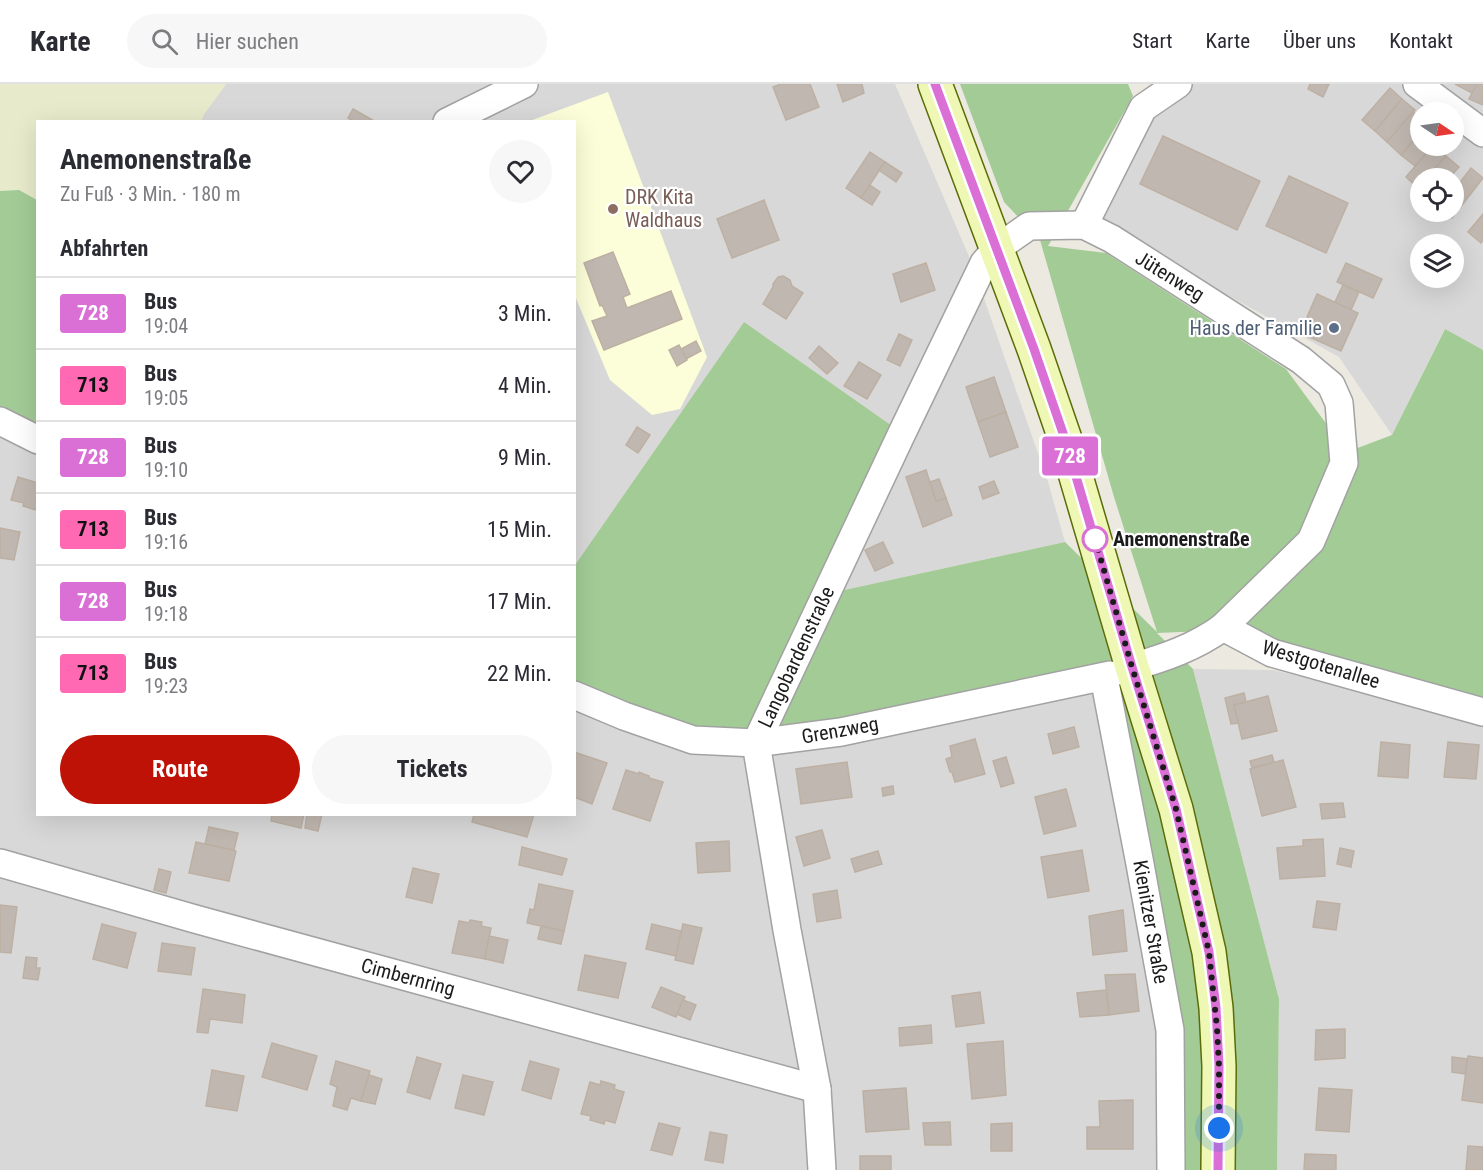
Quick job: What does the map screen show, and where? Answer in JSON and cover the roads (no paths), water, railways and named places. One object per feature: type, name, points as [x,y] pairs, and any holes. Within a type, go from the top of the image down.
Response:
[{"type":"street","points":[[451,120],[524,84]]},
{"type":"street","name":"Kienitzer Straße","points":[[935,84],[1065,439],[1115,673],[1140,864],[1170,1030],[1171,1170]]},
{"type":"street","points":[[1084,225],[1143,108],[1178,84]]},
{"type":"street","points":[[1417,84],[1483,133]]},
{"type":"street","name":"Jütenweg","points":[[996,249],[1029,226],[1084,225],[1112,239],[1301,360],[1331,385],[1339,403],[1344,463],[1311,541],[1223,627]]},
{"type":"street","name":"Langobardenstraße","points":[[822,1170],[817,1089],[787,930],[756,743],[984,263],[996,249]]},
{"type":"street","points":[[0,421],[36,439]]},
{"type":"street","points":[[1115,673],[1160,660],[1206,639],[1223,627]]},
{"type":"street","name":"Westgotenallee","points":[[1223,627],[1272,653],[1483,712]]},
{"type":"street","name":"Kienitzer Straße","points":[[1115,673],[1176,809],[1209,952],[1216,1008],[1219,1066],[1218,1170]]},
{"type":"street","name":"Grenzweg","points":[[576,696],[624,716],[693,740],[756,743],[841,732],[1115,673]]},
{"type":"street","name":"Cimbernring","points":[[0,863],[195,919],[817,1089]]},
{"type":"place","name":"DRK Kita Waldhaus","points":[[613,209]]},
{"type":"place","name":"Haus der Familie","points":[[1334,328]]},
{"type":"place","name":"Anemonenstraße","points":[[1095,539]]}]
